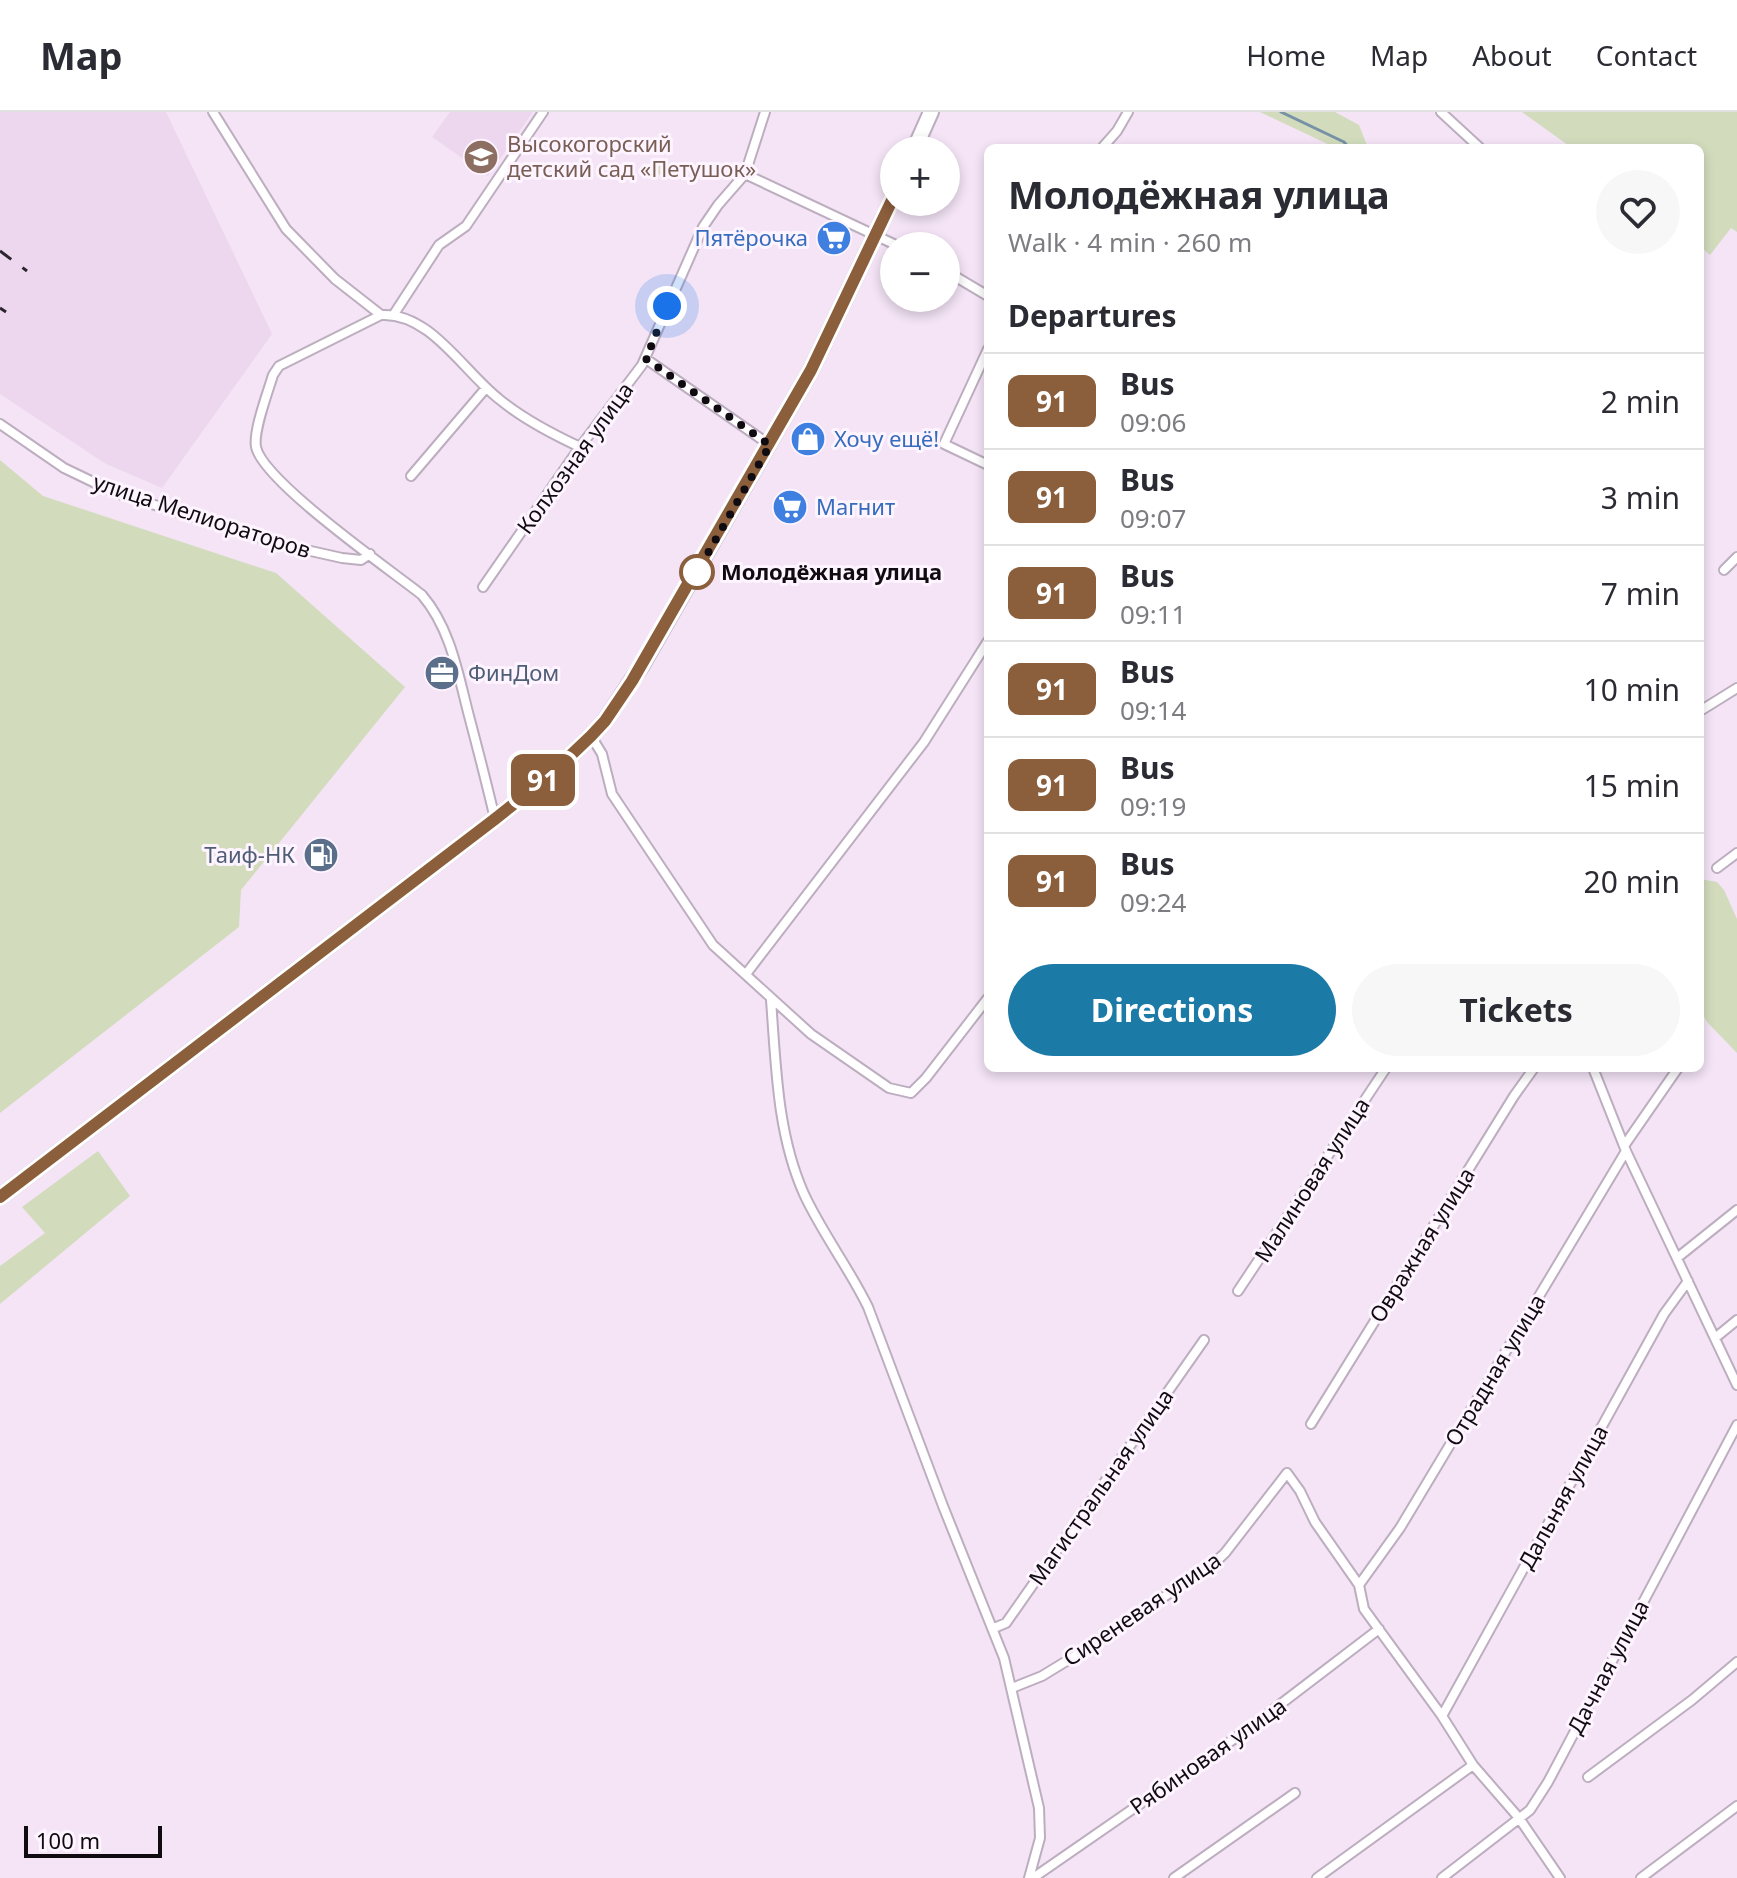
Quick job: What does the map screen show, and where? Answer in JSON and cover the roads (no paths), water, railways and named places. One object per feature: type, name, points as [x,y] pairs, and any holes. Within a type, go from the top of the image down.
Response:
[{"type":"main road","points":[[920,136],[931,112]]},
{"type":"main road","points":[[0,1197],[495,819],[549,776],[605,721],[642,665],[770,445],[811,370],[885,216]]},
{"type":"street","points":[[213,112],[286,229],[335,279],[381,315]]},
{"type":"street","points":[[394,314],[439,245],[466,226],[543,112]]},
{"type":"street","name":"Колхозная улица","points":[[483,587],[580,447],[646,359],[703,227],[745,174],[765,112]]},
{"type":"street","points":[[1106,144],[1128,112]]},
{"type":"street","points":[[1441,112],[1476,144]]},
{"type":"street","points":[[745,174],[880,239]]},
{"type":"street","points":[[960,279],[984,294]]},
{"type":"street","points":[[495,819],[443,626],[422,595],[289,492],[259,457],[255,443],[273,375],[279,366],[381,315],[394,314],[418,322],[486,388],[535,424],[580,447]]},
{"type":"street","points":[[984,358],[944,444],[984,463]]},
{"type":"street","points":[[646,359],[770,445]]},
{"type":"street","points":[[411,476],[486,388]]},
{"type":"street","name":"улица Мелиораторов","points":[[0,424],[64,468],[116,493],[284,545],[361,560],[370,554]]},
{"type":"street","points":[[1724,570],[1737,557]]},
{"type":"street","points":[[746,974],[924,742],[984,647]]},
{"type":"street","points":[[1704,709],[1737,688]]},
{"type":"street","points":[[591,736],[602,754],[612,794],[713,945],[771,1000],[849,1062],[889,1088],[911,1093],[984,1003]]},
{"type":"street","points":[[1717,868],[1737,853]]},
{"type":"street","points":[[771,1000],[779,1096],[795,1172],[805,1196],[854,1277],[868,1307],[943,1506],[994,1628],[1012,1688],[1039,1808],[1040,1838],[1031,1878]]},
{"type":"street","name":"Малиновая улица","points":[[1238,1291],[1383,1072]]},
{"type":"street","name":"Овражная улица","points":[[1311,1424],[1531,1072]]},
{"type":"street","points":[[1595,1072],[1625,1148],[1737,1385]]},
{"type":"street","name":"Отрадная улица","points":[[1359,1585],[1400,1528],[1625,1148],[1675,1072]]},
{"type":"street","points":[[1677,1258],[1737,1210]]},
{"type":"street","name":"Дальняя улица","points":[[1442,1716],[1664,1314],[1688,1281]]},
{"type":"street","points":[[1715,1338],[1737,1320]]},
{"type":"street","name":"Магистральная улица","points":[[994,1628],[1006,1623],[1204,1340]]},
{"type":"street","name":"Дачная улица","points":[[1442,1878],[1530,1810],[1548,1782],[1737,1425]]},
{"type":"street","name":"Сиреневая улица","points":[[1012,1688],[1042,1676],[1078,1654],[1212,1565],[1225,1553],[1287,1473],[1315,1522],[1359,1585]]},
{"type":"street","points":[[1359,1585],[1364,1609],[1442,1716],[1473,1765],[1519,1818],[1560,1878]]},
{"type":"street","name":"Рябиновая улица","points":[[1031,1878],[1244,1732],[1379,1629]]},
{"type":"street","points":[[1588,1777],[1692,1700],[1737,1662]]},
{"type":"street","points":[[1317,1878],[1473,1765]]},
{"type":"street","points":[[1174,1878],[1295,1793]]},
{"type":"street","points":[[1641,1878],[1737,1806]]},
{"type":"waterway","points":[[1281,112],[1346,144]]},
{"type":"railway","points":[[0,251],[27,271]]},
{"type":"railway","points":[[0,308],[6,312]]},
{"type":"place","name":"Высокогорский детский сад «Петушок»","points":[[481,157]]},
{"type":"place","name":"Пятёрочка","points":[[834,238]]},
{"type":"place","name":"Хочу ещё!","points":[[808,439]]},
{"type":"place","name":"Магнит","points":[[790,507]]},
{"type":"place","name":"Молодёжная улица","points":[[697,572]]},
{"type":"place","name":"ФинДом","points":[[442,673]]},
{"type":"place","name":"Таиф-НК","points":[[321,855]]}]
